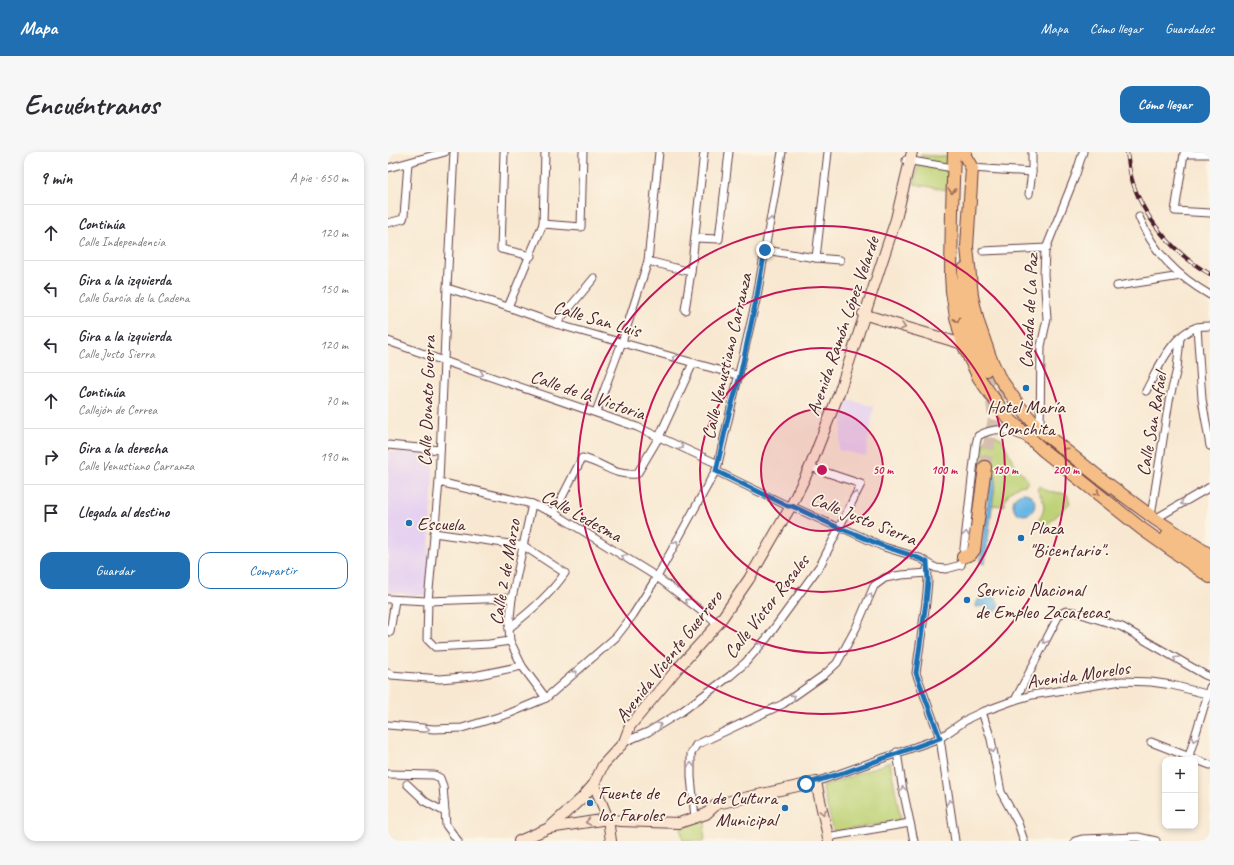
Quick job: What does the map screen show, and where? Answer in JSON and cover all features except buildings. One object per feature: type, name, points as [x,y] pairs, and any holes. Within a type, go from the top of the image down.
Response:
[{"type":"main road","points":[[954,152],[951,274],[956,317],[963,344],[979,378],[1007,417],[1033,442],[1142,529],[1210,577]]},
{"type":"main road","points":[[965,152],[965,156],[972,168],[967,247],[962,281],[964,301],[970,329],[986,370]]},
{"type":"main road","points":[[967,247],[972,296],[978,322],[990,357],[1003,383],[1020,407],[1040,430],[1100,478],[1153,517],[1210,555]]},
{"type":"main road","points":[[963,557],[971,554],[974,550],[985,467]]},
{"type":"main road","points":[[1121,502],[1210,566]]},
{"type":"street","points":[[388,168],[445,152]]},
{"type":"street","name":"Calle Donato Guerra","points":[[454,152],[439,482],[428,601],[427,639],[435,647],[489,644],[510,641]]},
{"type":"street","points":[[504,152],[501,249],[531,256]]},
{"type":"street","points":[[508,307],[531,256],[543,224],[545,152]]},
{"type":"street","points":[[543,224],[581,227],[584,152]]},
{"type":"street","points":[[596,412],[622,342],[648,262],[659,152]]},
{"type":"street","points":[[685,310],[691,272],[704,152]]},
{"type":"street","points":[[695,238],[719,239],[729,152]]},
{"type":"street","name":"Calle Venustiano Carranza","points":[[388,725],[434,729],[462,728],[508,714],[546,698],[616,637],[633,615],[657,577],[717,467],[729,414],[740,376],[757,296],[782,152]]},
{"type":"street","points":[[816,258],[828,152]]},
{"type":"street","points":[[1029,194],[1032,172],[1032,152]]},
{"type":"street","name":"Calzada de La Paz","points":[[1040,430],[1041,346],[1046,319],[1044,274],[1045,251],[1076,174],[1083,152]]},
{"type":"street","points":[[1210,154],[1182,153],[1175,210],[1210,213]]},
{"type":"street","points":[[908,156],[953,168]]},
{"type":"street","name":"Avenida Ramón López Velarde","points":[[789,509],[836,393],[864,314],[896,219],[908,156]]},
{"type":"street","points":[[388,223],[399,221],[403,219],[404,216],[408,163]]},
{"type":"street","points":[[972,168],[1032,172]]},
{"type":"street","points":[[1139,217],[1146,233],[1160,254],[1193,286],[1210,295]]},
{"type":"street","points":[[983,251],[1047,248]]},
{"type":"street","points":[[765,250],[840,260]]},
{"type":"street","points":[[648,262],[691,272]]},
{"type":"street","points":[[1117,286],[1181,276]]},
{"type":"street","points":[[556,324],[594,278]]},
{"type":"street","name":"Calle San Luis","points":[[447,288],[556,324],[740,376]]},
{"type":"street","points":[[864,314],[963,344]]},
{"type":"street","name":"Avenida Ramón López Velarde","points":[[789,509],[810,466],[839,393],[864,314]]},
{"type":"street","points":[[1146,390],[1164,356],[1180,338],[1197,327],[1210,326]]},
{"type":"street","points":[[1197,327],[1202,399],[1210,446]]},
{"type":"street","name":"Calle San Rafael","points":[[1153,517],[1169,401],[1177,369],[1180,338]]},
{"type":"street","name":"Calle de la Victoria","points":[[388,341],[637,427],[717,467],[789,509]]},
{"type":"street","points":[[554,513],[582,458],[592,460],[611,471],[626,474],[637,474],[659,437],[693,363]]},
{"type":"street","points":[[963,557],[978,436],[995,429],[1005,430],[1033,442]]},
{"type":"street","points":[[388,445],[440,450]]},
{"type":"street","name":"Calle Víctor Rosales","points":[[624,742],[648,732],[681,712],[724,681],[744,663],[767,638],[820,564],[861,484],[810,466]]},
{"type":"street","name":"Calle Ledesma","points":[[439,482],[532,504],[554,513],[657,577],[718,624]]},
{"type":"street","points":[[1153,517],[1210,487]]},
{"type":"street","name":"Calle 2 de Marzo","points":[[532,504],[512,598],[509,628],[510,641],[522,666],[546,698]]},
{"type":"street","name":"Calle Justo Sierra","points":[[789,509],[847,530],[884,547],[920,558],[936,568],[946,569],[961,565],[963,557]]},
{"type":"street","name":"Avenida Vicente Guerrero","points":[[549,828],[582,798],[594,784],[604,765],[624,742],[630,726],[678,668],[718,624],[749,579],[789,509]]},
{"type":"street","points":[[434,532],[524,546],[565,573],[544,598],[509,628]]},
{"type":"street","points":[[927,562],[928,572],[926,602],[916,673],[940,738],[955,841]]},
{"type":"street","points":[[695,818],[691,777],[691,754],[696,745],[783,704],[824,675],[837,663],[856,628],[874,586],[885,578],[928,572]]},
{"type":"street","points":[[390,632],[392,599],[428,601],[512,598]]},
{"type":"street","points":[[1014,700],[1059,616],[1066,611],[1075,612],[1122,627],[1205,676],[1210,677]]},
{"type":"street","points":[[388,673],[391,675],[440,679],[474,676],[522,666]]},
{"type":"street","name":"Avenida Morelos","points":[[816,782],[940,738],[969,718],[982,712],[1014,700],[1043,693],[1122,681],[1158,683],[1209,692]]},
{"type":"street","points":[[1189,756],[1209,692]]},
{"type":"street","points":[[982,712],[991,739],[1001,792],[1018,823],[1024,841]]},
{"type":"street","points":[[1151,742],[1210,765]]},
{"type":"street","points":[[897,752],[914,841]]},
{"type":"street","points":[[388,774],[434,775],[440,778],[443,786],[446,825],[458,841]]},
{"type":"street","points":[[520,841],[549,828],[608,819],[620,821],[679,823],[706,814],[717,804],[816,782],[827,837],[910,823]]},
{"type":"street","points":[[407,784],[426,802],[445,812]]},
{"type":"street","points":[[594,784],[608,819],[611,841]]},
{"type":"street","points":[[1075,841],[1082,839],[1138,837],[1156,841]]},
{"type":"shaded area","points":[[846,400],[874,406],[866,456],[838,450]]},
{"type":"shaded area","name":"Escuela","points":[[388,451],[434,455],[427,596],[388,592]]},
{"type":"green space","points":[[921,155],[949,157],[947,190],[914,184]]},
{"type":"green space","points":[[994,435],[1001,438],[1015,465],[1028,480],[1026,485],[1017,487],[1008,494],[1004,506],[992,505],[996,476],[991,475],[991,469],[980,472],[984,442],[987,437]]},
{"type":"green space","points":[[1039,486],[1047,491],[1067,494],[1070,503],[1047,525],[1037,521],[1044,510],[1042,498],[1037,490]]},
{"type":"green space","points":[[890,762],[901,821],[834,832],[822,787]]},
{"type":"green space","points":[[707,817],[704,832],[705,841],[683,841],[681,828]]},
{"type":"water","points":[[991,475],[996,475],[985,564],[980,563]]},
{"type":"water","points":[[1024,493],[1032,496],[1035,504],[1032,512],[1024,515],[1016,512],[1013,504],[1016,496]]},
{"type":"water","points":[[986,594],[997,599],[999,607],[996,611],[993,612],[985,606],[976,607],[979,599]]},
{"type":"water","points":[[588,799],[592,799],[594,803],[592,807],[588,807],[586,805],[586,801]]},
{"type":"tunnel","points":[[987,375],[1011,407],[1033,431],[1121,502]]},
{"type":"tunnel","points":[[985,467],[994,418],[991,394]]},
{"type":"railway","points":[[1127,152],[1130,173],[1136,191],[1151,220],[1161,233],[1184,256],[1210,274]]},
{"type":"place","name":"Hotel María Conchita","points":[[1026,388]]},
{"type":"place","name":"Escuela","points":[[409,523]]},
{"type":"place","name":"Plaza \"Bicentario\".","points":[[1021,538]]},
{"type":"place","name":"Servicio Nacional de Empleo Zacatecas","points":[[967,600]]},
{"type":"place","name":"Fuente de los Faroles","points":[[590,803]]},
{"type":"place","name":"Casa de Cultura Municipal","points":[[785,808]]},
{"type":"route","points":[[765,250],[740,376],[729,414],[716,471],[788,506],[792,506],[839,528],[847,530],[884,547],[920,558],[927,562],[928,581],[926,602],[916,673],[940,738],[897,752],[843,773],[806,784]]}]
